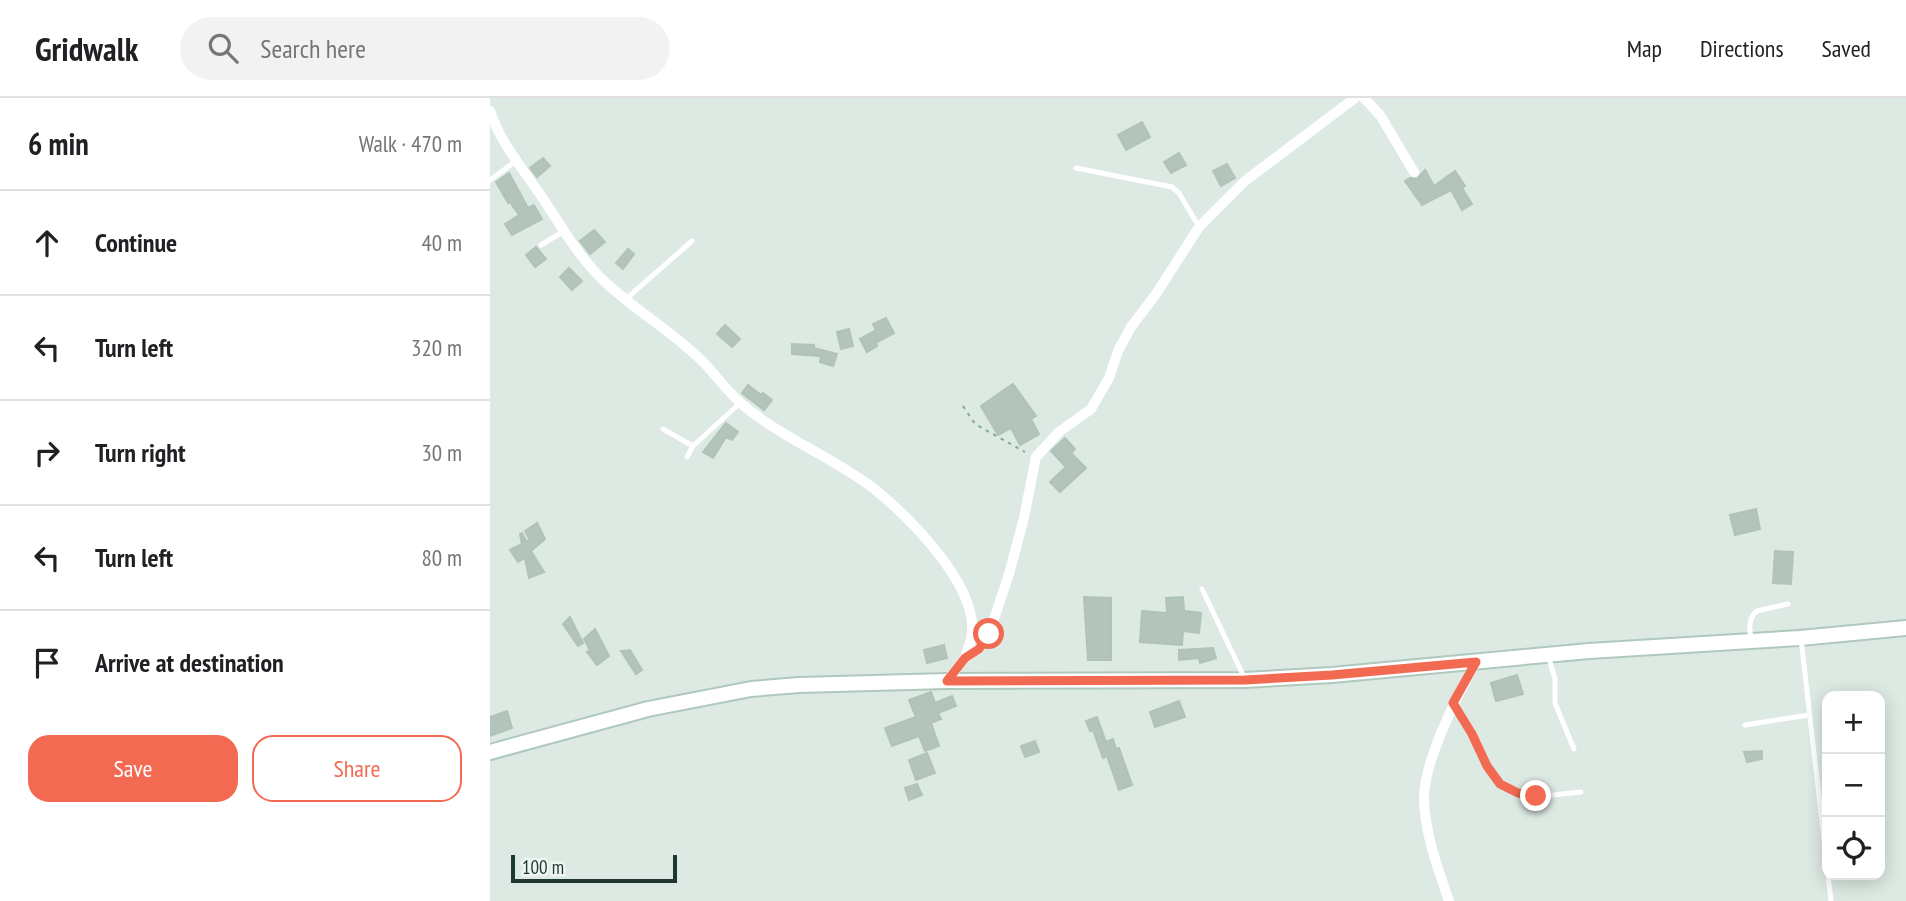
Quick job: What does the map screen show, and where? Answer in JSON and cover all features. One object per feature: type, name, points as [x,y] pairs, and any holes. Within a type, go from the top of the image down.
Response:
[{"type":"street","points":[[947,681],[965,658],[979,649],[989,634],[1024,518],[1035,457],[1059,432],[1091,409],[1132,327],[1199,227],[1245,181],[1355,98]]},
{"type":"street","points":[[1364,98],[1380,115],[1414,172]]},
{"type":"street","points":[[490,111],[495,126],[516,161],[564,231],[604,281],[698,357],[740,403],[758,418],[871,487],[904,515],[937,551],[953,574],[969,607],[972,632],[965,658]]},
{"type":"street","points":[[490,752],[648,709],[751,689],[947,681],[1245,680],[1332,675],[1548,654],[1906,628]]},
{"type":"street","points":[[1448,901],[1428,836],[1424,799],[1428,776],[1453,703],[1476,662]]},
{"type":"lane","points":[[490,180],[516,161]]},
{"type":"lane","points":[[1076,168],[1172,187],[1179,193],[1199,227]]},
{"type":"lane","points":[[541,245],[564,231]]},
{"type":"lane","points":[[626,299],[692,241]]},
{"type":"lane","points":[[687,457],[694,446],[740,403]]},
{"type":"lane","points":[[663,429],[694,446]]},
{"type":"lane","points":[[1202,589],[1245,680]]},
{"type":"lane","points":[[1751,641],[1752,615],[1757,611],[1788,604]]},
{"type":"lane","points":[[1800,635],[1822,822]]},
{"type":"lane","points":[[1548,654],[1555,679],[1555,703],[1574,749]]},
{"type":"lane","points":[[1453,703],[1487,766],[1500,784],[1518,793],[1536,796],[1581,792]]},
{"type":"lane","points":[[1745,725],[1810,715]]},
{"type":"lane","points":[[1829,880],[1831,901]]},
{"type":"path","points":[[963,406],[975,424],[982,429],[1035,457]]},
{"type":"building","points":[[1142,122],[1150,137],[1126,150],[1118,135]]},
{"type":"building","points":[[1179,153],[1186,165],[1171,173],[1164,162]]},
{"type":"building","points":[[543,158],[550,166],[537,177],[530,168]]},
{"type":"building","points":[[1227,164],[1235,178],[1221,186],[1213,171]]},
{"type":"building","points":[[1425,170],[1434,186],[1455,171],[1472,204],[1462,210],[1451,190],[1422,205],[1405,181],[1410,178],[1417,179]]},
{"type":"building","points":[[509,173],[528,208],[534,205],[542,219],[512,235],[505,224],[519,215],[510,202],[508,203],[496,182]]},
{"type":"building","points":[[594,230],[605,242],[590,254],[580,241]]},
{"type":"building","points":[[536,247],[546,259],[535,267],[526,255]]},
{"type":"building","points":[[628,249],[634,254],[623,269],[616,263]]},
{"type":"building","points":[[569,268],[582,281],[572,290],[560,277]]},
{"type":"building","points":[[886,318],[894,333],[876,343],[877,346],[867,352],[860,339],[876,330],[873,324]]},
{"type":"building","points":[[725,325],[740,339],[732,347],[717,334]]},
{"type":"building","points":[[849,329],[853,346],[841,349],[837,332]]},
{"type":"building","points":[[792,344],[814,345],[814,348],[837,354],[833,366],[820,362],[821,356],[792,354]]},
{"type":"building","points":[[1013,384],[1036,416],[1031,419],[1039,434],[1020,445],[1011,428],[998,435],[981,406]]},
{"type":"building","points":[[748,385],[772,400],[764,410],[742,393]]},
{"type":"building","points":[[726,423],[738,432],[732,440],[726,437],[713,458],[703,452]]},
{"type":"building","points":[[1065,438],[1075,449],[1071,453],[1086,468],[1060,492],[1050,482],[1066,467],[1051,451]]},
{"type":"building","points":[[1756,509],[1760,529],[1735,535],[1730,515]]},
{"type":"building","points":[[537,523],[545,539],[531,551],[544,572],[529,578],[525,558],[518,562],[510,550],[522,544],[522,533],[526,541],[530,540],[525,531]]},
{"type":"building","points":[[1775,551],[1793,552],[1791,584],[1773,583]]},
{"type":"building","points":[[1084,597],[1111,598],[1111,660],[1088,660]]},
{"type":"building","points":[[1183,597],[1184,611],[1201,613],[1199,633],[1183,631],[1182,645],[1140,642],[1142,611],[1167,613],[1166,598]]},
{"type":"building","points":[[570,617],[583,643],[578,646],[563,624]]},
{"type":"building","points":[[595,629],[609,656],[597,665],[587,652],[590,650],[584,639]]},
{"type":"building","points":[[944,645],[947,658],[927,663],[924,650]]},
{"type":"building","points":[[1213,648],[1216,658],[1200,663],[1199,658],[1179,660],[1179,650]]},
{"type":"building","points":[[630,650],[642,670],[636,674],[621,651]]},
{"type":"building","points":[[1517,675],[1523,694],[1496,701],[1491,683]]},
{"type":"building","points":[[931,692],[935,703],[952,696],[956,706],[938,713],[941,719],[931,723],[939,746],[925,751],[919,736],[892,746],[885,728],[916,717],[909,700]]},
{"type":"building","points":[[1179,701],[1185,717],[1155,727],[1150,712]]},
{"type":"building","points":[[507,711],[512,728],[490,736],[490,717]]},
{"type":"building","points":[[1097,717],[1106,742],[1113,739],[1116,749],[1119,748],[1132,785],[1119,790],[1107,756],[1103,758],[1093,730],[1090,731],[1086,721]]},
{"type":"building","points":[[1035,741],[1039,752],[1025,757],[1021,746]]},
{"type":"building","points":[[1762,751],[1762,759],[1747,762],[1744,752]]},
{"type":"building","points":[[927,753],[935,773],[916,780],[909,760]]},
{"type":"building","points":[[917,784],[922,795],[909,800],[905,788]]},
{"type":"route","points":[[989,634],[979,649],[965,658],[947,681],[1245,680],[1476,662],[1453,703],[1493,777],[1500,784],[1518,793],[1536,796]]}]
